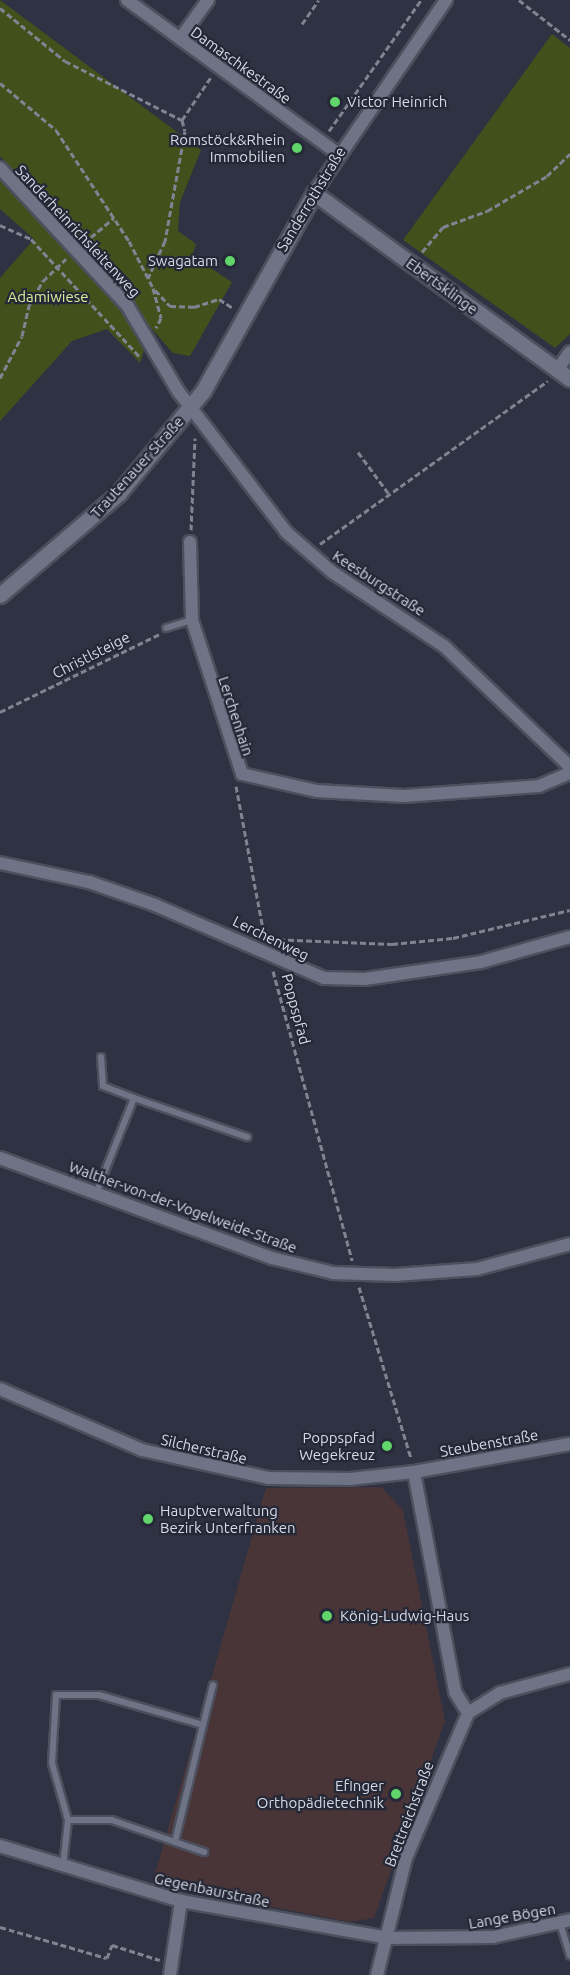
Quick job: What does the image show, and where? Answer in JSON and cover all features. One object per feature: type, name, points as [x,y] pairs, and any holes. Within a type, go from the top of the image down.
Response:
[{"type":"street","name":"Damaschkestraße","points":[[127,0],[337,153]]},
{"type":"street","points":[[180,39],[208,0]]},
{"type":"street","name":"Sanderrothstraße","points":[[190,407],[246,317],[337,153],[446,0]]},
{"type":"street","name":"Sanderheinrichsleitenweg","points":[[0,168],[127,305],[190,407]]},
{"type":"street","name":"Ebertsklinge","points":[[314,193],[570,380]]},
{"type":"street","points":[[557,370],[570,352]]},
{"type":"street","name":"Keesburgstraße","points":[[190,407],[309,555],[444,646],[570,767]]},
{"type":"street","name":"Trautenauer Straße","points":[[0,595],[119,492],[190,407]]},
{"type":"street","name":"Lerchenhain","points":[[190,542],[192,620],[234,764],[242,774],[317,791],[404,796],[539,786],[570,773]]},
{"type":"street","name":"Lerchenweg","points":[[0,863],[89,882],[266,946],[324,978],[365,979],[481,962],[570,937]]},
{"type":"street","name":"Walther-von-der-Vogelweide-Straße","points":[[0,1158],[97,1191],[272,1258],[356,1275],[477,1269],[570,1244]]},
{"type":"street","name":"Silcherstraße","points":[[0,1389],[142,1450],[207,1466],[268,1478],[350,1479],[414,1472]]},
{"type":"street","name":"Steubenstraße","points":[[414,1472],[570,1444]]},
{"type":"street","points":[[414,1472],[455,1692],[468,1713],[500,1693],[570,1674]]},
{"type":"street","name":"Brettreichstraße","points":[[377,1975],[406,1858],[456,1734],[468,1713]]},
{"type":"street","name":"Gegenbaurstraße","points":[[0,1846],[181,1901],[388,1938]]},
{"type":"street","points":[[171,1969],[181,1901]]},
{"type":"street","name":"Lange Bögen","points":[[388,1938],[473,1939],[565,1922]]},
{"type":"lane","points":[[166,628],[192,620]]},
{"type":"lane","points":[[101,1057],[103,1086],[247,1137]]},
{"type":"lane","points":[[97,1191],[134,1098]]},
{"type":"lane","points":[[175,1842],[213,1685]]},
{"type":"lane","points":[[63,1867],[68,1821],[52,1763],[56,1695],[99,1695],[203,1725]]},
{"type":"lane","points":[[68,1821],[112,1820],[204,1852]]},
{"type":"lane","points":[[565,1922],[570,1955]]},
{"type":"path","points":[[302,24],[319,0]]},
{"type":"path","points":[[321,141],[421,0]]},
{"type":"path","points":[[519,0],[570,40]]},
{"type":"path","points":[[0,8],[65,61],[182,120],[185,131],[165,241],[148,278]]},
{"type":"path","points":[[182,120],[219,66]]},
{"type":"path","points":[[0,83],[56,130],[114,218],[153,288],[161,318],[149,340]]},
{"type":"path","points":[[411,264],[443,227],[488,211],[547,176],[570,154]]},
{"type":"path","points":[[0,378],[22,336],[29,305],[76,249],[114,218]]},
{"type":"path","points":[[0,225],[31,239],[145,363],[166,365]]},
{"type":"path","points":[[153,288],[170,306],[219,299],[246,317]]},
{"type":"path","points":[[309,555],[388,494],[540,390],[557,370]]},
{"type":"path","points":[[190,407],[197,447],[190,542]]},
{"type":"path","points":[[358,452],[388,494]]},
{"type":"path","name":"Christlsteige","points":[[0,712],[166,628]]},
{"type":"path","name":"Poppspfad","points":[[234,764],[238,813],[266,946],[351,1258]]},
{"type":"path","points":[[266,946],[392,945],[453,938],[570,910]]},
{"type":"path","points":[[356,1275],[414,1472]]},
{"type":"path","points":[[0,1927],[107,1958],[112,1945],[171,1969]]},
{"type":"shaded area","name":"König-Ludwig-Haus","points":[[381,1487],[403,1510],[445,1721],[374,1918],[350,1922],[152,1884],[266,1488]]},
{"type":"green space","points":[[0,0],[201,150],[180,202],[178,231],[196,244],[192,256],[232,282],[190,356],[173,353],[0,156]]},
{"type":"green space","points":[[552,34],[570,48],[570,334],[555,348],[403,240]]},
{"type":"green space","name":"Adamiwiese","points":[[0,176],[122,308],[145,347],[140,363],[107,329],[72,341],[0,421],[0,278],[34,239],[0,209]]},
{"type":"place","name":"Victor Heinrich","points":[[335,102]]},
{"type":"place","name":"Romstöck&Rhein Immobilien","points":[[297,148]]},
{"type":"place","name":"Swagatam","points":[[230,261]]},
{"type":"place","name":"Poppspfad Wegekreuz","points":[[387,1446]]},
{"type":"place","name":"Hauptverwaltung Bezirk Unterfranken","points":[[148,1519]]},
{"type":"place","name":"König-Ludwig-Haus","points":[[327,1616]]},
{"type":"place","name":"Efinger Orthopädietechnik","points":[[396,1794]]}]
